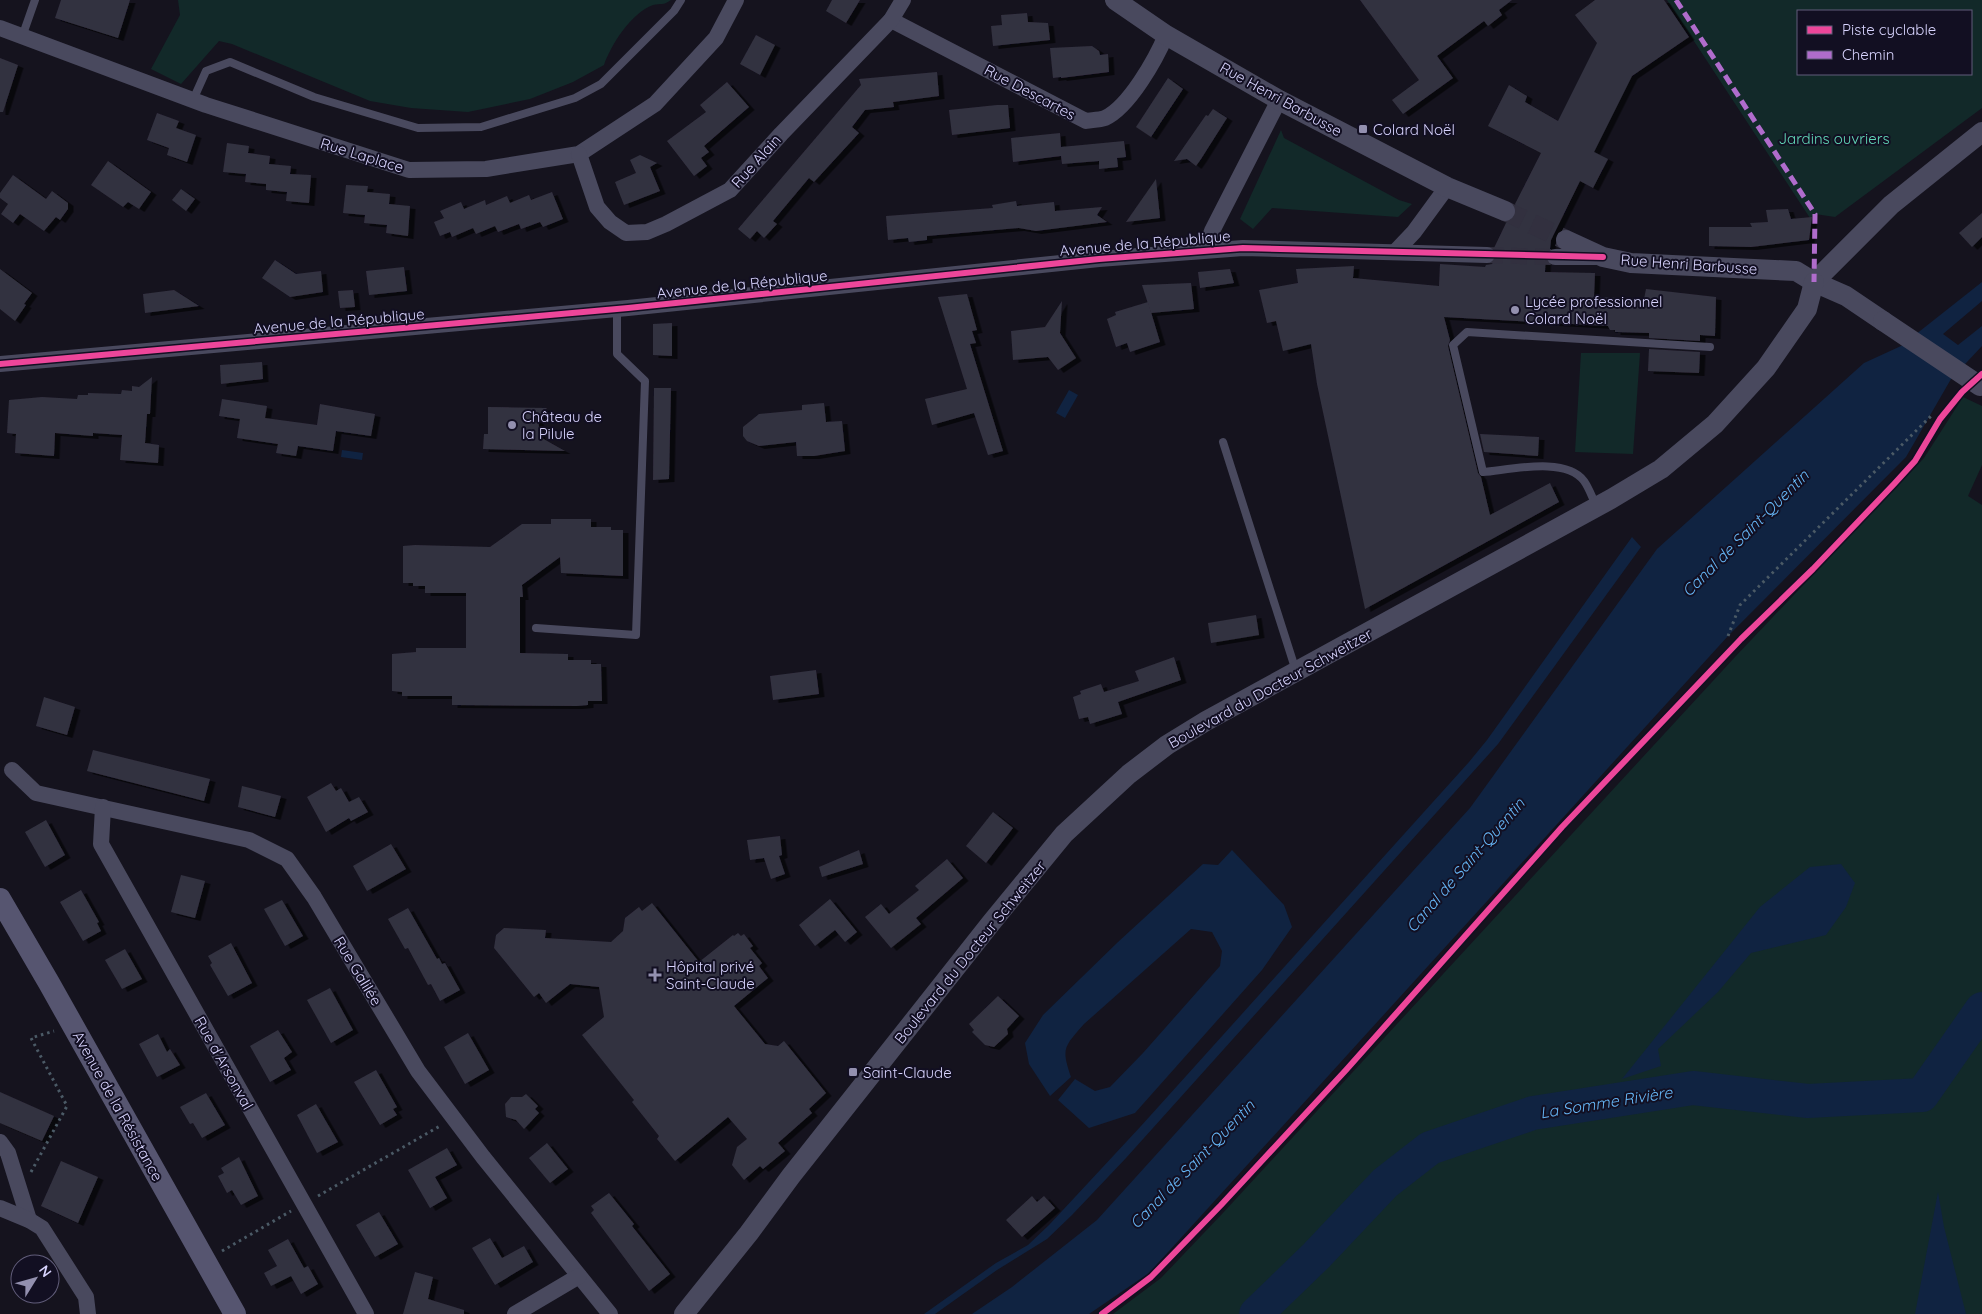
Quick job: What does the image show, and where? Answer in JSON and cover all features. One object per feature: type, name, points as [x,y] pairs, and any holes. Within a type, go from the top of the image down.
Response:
[{"type":"main road","name":"Avenue de la Résistance","points":[[0,900],[235,1314]]},
{"type":"street","name":"Rue Laplace","points":[[0,28],[193,100],[409,170],[486,169],[578,154],[655,104],[716,38],[736,0]]},
{"type":"street","name":"Rue Alain","points":[[578,154],[597,207],[610,222],[626,233],[648,232],[730,190],[891,20],[903,0]]},
{"type":"street","name":"Rue Henri Barbusse","points":[[1122,2],[1166,35],[1279,100],[1447,187],[1505,211]]},
{"type":"street","name":"Rue Descartes","points":[[891,20],[1086,121],[1104,118],[1126,100],[1142,77],[1166,35]]},
{"type":"street","points":[[1206,250],[1212,231],[1279,100]]},
{"type":"street","points":[[1814,282],[1891,205],[1982,132]]},
{"type":"street","points":[[1395,252],[1414,232],[1447,187]]},
{"type":"street","name":"Rue Henri Barbusse","points":[[1566,240],[1603,257],[1631,263],[1796,271],[1814,282],[1846,296],[1981,387]]},
{"type":"street","name":"Avenue de la République","points":[[0,364],[616,309],[1099,259],[1206,250],[1243,248],[1487,255]]},
{"type":"street","points":[[1555,257],[1603,257]]},
{"type":"street","name":"Boulevard du Docteur Schweitzer","points":[[684,1314],[991,923],[1064,834],[1129,774],[1167,745],[1206,721],[1597,507],[1661,469],[1715,424],[1766,368],[1807,309],[1814,282]]},
{"type":"street","name":"Rue Galilée","points":[[12,770],[36,793],[250,840],[287,858],[314,898],[418,1071],[610,1314]]},
{"type":"street","name":"Rue d'Arsonval","points":[[103,807],[101,844],[366,1314]]},
{"type":"street","points":[[0,1142],[8,1153],[29,1220]]},
{"type":"street","points":[[0,1208],[29,1220],[42,1228],[86,1297],[88,1314]]},
{"type":"street","points":[[515,1314],[579,1276]]},
{"type":"lane","points":[[22,37],[35,0]]},
{"type":"lane","points":[[193,100],[206,72],[230,62],[314,96],[418,128],[481,127],[575,98],[601,84],[674,12],[681,0]]},
{"type":"lane","points":[[536,628],[636,635],[645,380],[617,354],[616,309]]},
{"type":"lane","points":[[1597,507],[1583,480],[1568,469],[1552,466],[1482,472],[1453,345],[1467,332],[1710,347]]},
{"type":"lane","points":[[1223,442],[1296,672]]},
{"type":"path","points":[[1728,636],[1740,605],[1931,416]]},
{"type":"path","points":[[20,1192],[67,1106],[31,1038],[72,1024]]},
{"type":"path","points":[[205,1260],[454,1118]]},
{"type":"green space","points":[[178,0],[671,0],[664,4],[653,5],[637,15],[617,39],[604,65],[573,82],[530,99],[468,112],[411,108],[370,101],[232,44],[219,41],[181,84],[151,69],[180,15]]},
{"type":"green space","name":"Jardins ouvriers","points":[[1667,0],[1982,0],[1982,108],[1835,217],[1815,214],[1810,218]]},
{"type":"green space","points":[[1281,130],[1284,138],[1399,200],[1412,204],[1398,217],[1272,208],[1253,229],[1240,219]]},
{"type":"green space","points":[[1581,353],[1640,353],[1633,454],[1575,452]]},
{"type":"green space","points":[[1963,397],[1982,406],[1982,465],[1968,496],[1982,505],[1982,1314],[1113,1314],[1161,1278],[1222,1214],[1735,657],[1924,458]]},
{"type":"water","name":"Canal de Saint-Quentin","points":[[1982,282],[1982,301],[1943,334],[1958,345],[1982,326],[1982,346],[1951,379],[1906,457],[1728,636],[1149,1273],[1089,1314],[972,1314],[1012,1287],[1097,1220],[1470,808],[1657,549],[1864,363],[1901,346]]},
{"type":"water","points":[[1069,390],[1078,395],[1065,418],[1056,413]]},
{"type":"water","points":[[342,450],[363,453],[362,460],[341,457]]},
{"type":"water","points":[[1632,537],[1641,547],[1498,744],[1126,1158],[1047,1239],[997,1270],[935,1314],[924,1314],[996,1263],[1028,1245],[1141,1126],[1469,762],[1487,740]]},
{"type":"water","points":[[1232,850],[1284,905],[1292,927],[1262,970],[1135,1113],[1089,1128],[1058,1100],[1075,1079],[1095,1091],[1110,1087],[1143,1053],[1220,966],[1222,951],[1212,932],[1191,929],[1084,1024],[1066,1048],[1066,1060],[1071,1077],[1050,1096],[1029,1064],[1025,1043],[1043,1015],[1118,942],[1203,864],[1218,865]]},
{"type":"water","points":[[1841,864],[1855,883],[1846,907],[1826,935],[1751,953],[1718,992],[1658,1049],[1661,1066],[1622,1079],[1760,907],[1810,867]]},
{"type":"water","points":[[1938,1192],[1944,1227],[1966,1314],[1915,1314]]},
{"type":"building","points":[[61,0],[130,0],[118,38],[55,18]]},
{"type":"building","points":[[832,0],[860,0],[846,23],[826,11]]},
{"type":"building","points":[[1360,0],[1512,0],[1499,10],[1502,15],[1488,26],[1484,21],[1437,56],[1453,78],[1403,114],[1392,100],[1419,80]]},
{"type":"building","points":[[1595,0],[1664,0],[1689,37],[1632,76],[1594,152],[1608,159],[1593,188],[1580,181],[1551,240],[1550,249],[1546,252],[1545,272],[1595,273],[1594,297],[1644,299],[1646,289],[1716,297],[1715,336],[1700,335],[1700,341],[1649,338],[1649,333],[1615,332],[1615,330],[1610,330],[1608,326],[1444,317],[1450,340],[1448,346],[1478,473],[1481,477],[1490,515],[1550,483],[1559,502],[1365,609],[1317,384],[1311,344],[1283,351],[1276,321],[1267,323],[1259,290],[1298,283],[1296,269],[1354,266],[1353,278],[1439,286],[1440,264],[1485,267],[1492,264],[1497,256],[1494,248],[1506,223],[1512,221],[1516,216],[1515,204],[1541,153],[1488,126],[1509,85],[1527,96],[1525,102],[1558,121],[1597,43],[1575,15]]},
{"type":"building","points":[[1027,13],[1028,22],[1048,23],[1050,40],[993,46],[991,26],[1002,25],[1001,15]]},
{"type":"building","points":[[756,35],[775,45],[760,75],[740,64]]},
{"type":"building","points":[[1092,46],[1099,51],[1100,55],[1108,54],[1109,72],[1053,78],[1050,48]]},
{"type":"building","points":[[0,58],[18,65],[3,112],[0,112]]},
{"type":"building","points":[[937,72],[939,96],[893,102],[894,107],[865,110],[852,127],[859,133],[814,182],[809,178],[773,221],[777,224],[764,238],[757,231],[750,239],[738,229],[861,85],[859,79]]},
{"type":"building","points":[[1168,78],[1183,89],[1151,137],[1136,127]]},
{"type":"building","points":[[727,82],[749,107],[704,146],[709,152],[701,158],[707,166],[694,176],[667,141],[706,112],[700,105]]},
{"type":"building","points":[[1008,105],[1010,128],[952,135],[949,110]]},
{"type":"building","points":[[1213,109],[1227,118],[1196,166],[1187,159],[1174,161],[1206,115],[1208,116]]},
{"type":"building","points":[[157,113],[179,121],[176,128],[196,135],[187,162],[167,155],[169,148],[147,140]]},
{"type":"building","points":[[1060,133],[1061,147],[1124,141],[1126,157],[1117,158],[1118,167],[1099,169],[1099,161],[1062,164],[1061,156],[1013,162],[1011,138]]},
{"type":"building","points":[[227,143],[249,146],[248,153],[270,156],[269,164],[291,166],[290,174],[311,175],[309,203],[286,201],[287,192],[266,190],[266,184],[245,182],[246,174],[223,172]]},
{"type":"building","points":[[640,155],[657,163],[650,167],[660,191],[624,205],[615,182],[636,173],[630,160]]},
{"type":"building","points":[[108,161],[151,192],[139,209],[128,202],[123,207],[91,185]]},
{"type":"building","points":[[13,175],[46,199],[52,191],[68,203],[68,209],[60,220],[56,217],[44,231],[20,214],[13,223],[1,214],[8,204],[0,198],[0,193]]},
{"type":"building","points":[[1156,179],[1160,218],[1126,222]]},
{"type":"building","points":[[346,185],[368,186],[367,192],[390,194],[389,204],[410,206],[408,236],[386,233],[387,225],[364,223],[365,215],[343,213]]},
{"type":"building","points":[[181,189],[195,199],[186,211],[172,200]]},
{"type":"building","points":[[552,192],[563,219],[543,227],[540,222],[521,229],[519,224],[498,232],[495,226],[476,234],[473,228],[452,237],[450,232],[440,236],[434,222],[444,218],[440,211],[461,202],[464,209],[485,200],[486,205],[507,196],[510,203],[529,195],[531,200]]},
{"type":"building","points":[[1016,201],[1017,206],[1054,202],[1055,211],[1102,207],[1097,215],[1107,222],[1036,231],[1019,228],[927,236],[927,240],[909,242],[908,238],[888,240],[886,216],[993,208],[992,205]]},
{"type":"building","points":[[1788,209],[1791,219],[1812,217],[1809,240],[1751,247],[1709,246],[1709,227],[1752,227],[1750,223],[1768,222],[1766,210]]},
{"type":"building","points":[[1982,213],[1982,237],[1972,247],[1959,233]]},
{"type":"building","points":[[275,260],[296,274],[321,271],[323,292],[290,297],[262,278]]},
{"type":"building","points":[[404,267],[407,291],[369,295],[366,271]]},
{"type":"building","points":[[0,269],[32,293],[15,321],[0,309]]},
{"type":"building","points":[[1230,269],[1234,283],[1200,288],[1198,272]]},
{"type":"building","points":[[1191,283],[1194,309],[1151,313],[1142,285]]},
{"type":"building","points":[[174,290],[199,306],[145,313],[143,294]]},
{"type":"building","points":[[353,290],[355,307],[340,308],[338,291]]},
{"type":"building","points":[[967,294],[977,330],[972,331],[976,343],[970,344],[1003,451],[988,455],[974,413],[932,425],[925,399],[967,389],[938,297]]},
{"type":"building","points":[[1062,301],[1060,333],[1076,358],[1058,370],[1048,357],[1013,360],[1011,331],[1045,327]]},
{"type":"building","points":[[1148,302],[1160,342],[1130,352],[1127,343],[1116,347],[1107,319],[1116,315],[1115,312]]},
{"type":"building","points":[[672,323],[672,356],[653,355],[653,324]]},
{"type":"building","points":[[1649,349],[1700,352],[1699,373],[1648,371]]},
{"type":"building","points":[[262,362],[263,379],[221,384],[220,365]]},
{"type":"building","points":[[152,377],[150,414],[147,414],[145,443],[159,445],[158,463],[120,460],[122,435],[93,433],[93,436],[55,433],[54,456],[15,453],[16,434],[7,433],[9,400],[42,397],[77,399],[78,395],[88,395],[88,393],[121,394],[122,390],[132,391],[132,386],[139,387]]},
{"type":"building","points":[[654,388],[671,388],[669,479],[653,480]]},
{"type":"building","points":[[222,399],[267,406],[265,418],[317,425],[320,404],[375,414],[371,436],[336,431],[333,451],[298,446],[296,456],[276,453],[278,444],[237,438],[240,419],[219,416]]},
{"type":"building","points":[[824,403],[826,422],[842,421],[845,451],[814,456],[797,456],[796,442],[759,446],[747,441],[743,436],[743,427],[759,414],[802,410],[802,405]]},
{"type":"building","name":"Château de la Pilule","points":[[488,407],[547,408],[538,418],[540,437],[565,451],[483,449],[484,434],[488,434]]},
{"type":"building","points":[[1480,434],[1539,437],[1538,456],[1484,452]]},
{"type":"building","points":[[551,519],[591,519],[591,527],[611,527],[611,530],[623,530],[623,576],[561,573],[560,557],[522,585],[523,597],[520,597],[520,653],[568,654],[568,660],[591,660],[591,664],[601,664],[602,701],[588,701],[588,705],[577,706],[452,705],[452,696],[402,696],[402,692],[392,691],[392,654],[416,652],[416,648],[466,648],[466,593],[425,593],[425,586],[413,586],[413,583],[403,583],[403,546],[490,547],[522,524],[551,524]]},
{"type":"building","points":[[1256,615],[1259,635],[1211,643],[1208,623]]},
{"type":"building","points":[[1174,657],[1181,680],[1118,702],[1122,714],[1090,724],[1088,717],[1079,719],[1073,697],[1081,694],[1080,691],[1101,684],[1104,692],[1139,681],[1135,671]]},
{"type":"building","points":[[816,670],[819,694],[773,700],[770,676]]},
{"type":"building","points":[[44,697],[75,707],[67,735],[36,726]]},
{"type":"building","points":[[93,750],[210,779],[204,801],[87,771]]},
{"type":"building","points":[[331,783],[336,791],[341,788],[349,802],[359,797],[368,812],[351,821],[349,818],[326,832],[307,797]]},
{"type":"building","points":[[242,786],[281,796],[275,817],[238,807]]},
{"type":"building","points":[[993,812],[1013,828],[986,863],[966,846]]},
{"type":"building","points":[[46,820],[65,855],[45,867],[25,832]]},
{"type":"building","points":[[780,836],[782,855],[779,856],[785,874],[771,879],[764,858],[750,860],[747,840]]},
{"type":"building","points":[[391,844],[406,869],[367,891],[353,866]]},
{"type":"building","points":[[859,850],[863,864],[822,877],[819,867]]},
{"type":"building","points":[[947,859],[963,878],[916,918],[921,924],[891,948],[865,917],[881,904],[889,914],[919,890],[915,886]]},
{"type":"building","points":[[181,875],[205,881],[195,918],[171,912]]},
{"type":"building","points":[[81,890],[99,922],[97,923],[101,931],[83,941],[60,902]]},
{"type":"building","points":[[830,899],[857,932],[845,942],[835,930],[815,946],[799,925]]},
{"type":"building","points":[[282,900],[303,936],[285,946],[264,909]]},
{"type":"building","points":[[652,903],[699,962],[733,935],[738,933],[741,936],[744,934],[753,946],[750,948],[762,963],[759,966],[768,978],[734,1006],[765,1044],[778,1046],[784,1041],[826,1093],[809,1109],[812,1113],[778,1143],[785,1151],[763,1169],[760,1166],[744,1180],[732,1165],[737,1147],[747,1139],[728,1117],[675,1161],[657,1139],[659,1136],[632,1102],[634,1100],[582,1035],[604,1017],[599,987],[570,984],[546,1003],[539,993],[534,997],[494,948],[496,935],[504,928],[546,930],[545,938],[611,942],[623,931],[625,918],[639,907],[642,911]]},
{"type":"building","points":[[408,908],[437,959],[439,958],[442,964],[445,963],[460,990],[440,1001],[431,984],[428,985],[408,948],[405,949],[388,919]]},
{"type":"building","points":[[231,943],[252,983],[228,996],[210,965],[212,963],[208,956]]},
{"type":"building","points":[[125,949],[142,979],[122,989],[105,960]]},
{"type":"building","points":[[330,988],[353,1030],[331,1043],[307,1000]]},
{"type":"building","points":[[998,996],[1019,1016],[1007,1029],[1008,1034],[994,1047],[985,1045],[972,1032],[974,1030],[969,1024]]},
{"type":"building","points":[[278,1030],[292,1052],[284,1058],[291,1070],[270,1082],[250,1046]]},
{"type":"building","points":[[468,1033],[489,1070],[465,1084],[444,1047]]},
{"type":"building","points":[[158,1034],[167,1052],[170,1049],[180,1065],[157,1077],[139,1044]]},
{"type":"building","points":[[376,1070],[397,1107],[393,1109],[397,1115],[380,1125],[354,1082]]},
{"type":"building","points":[[0,1092],[54,1116],[42,1141],[0,1123]]},
{"type":"building","points":[[206,1093],[225,1125],[202,1138],[193,1123],[190,1124],[180,1107]]},
{"type":"building","points":[[526,1094],[538,1106],[535,1109],[539,1113],[524,1129],[516,1120],[506,1117],[505,1104],[511,1097],[522,1097]]},
{"type":"building","points":[[316,1104],[338,1142],[317,1153],[297,1115]]},
{"type":"building","points":[[547,1143],[568,1169],[550,1183],[529,1158]]},
{"type":"building","points":[[447,1148],[457,1165],[435,1177],[447,1198],[430,1208],[408,1170]]},
{"type":"building","points":[[239,1157],[258,1196],[241,1205],[232,1190],[227,1193],[218,1176],[224,1173],[221,1168]]},
{"type":"building","points":[[61,1161],[98,1177],[78,1223],[41,1206]]},
{"type":"building","points":[[609,1193],[670,1274],[649,1291],[591,1213],[594,1210],[591,1206]]},
{"type":"building","points":[[1032,1196],[1037,1202],[1044,1196],[1055,1208],[1022,1237],[1006,1220]]},
{"type":"building","points":[[379,1212],[398,1244],[375,1257],[356,1225]]},
{"type":"building","points":[[490,1238],[502,1258],[524,1246],[533,1262],[495,1285],[472,1248]]},
{"type":"building","points":[[288,1239],[304,1268],[308,1266],[318,1284],[301,1294],[291,1276],[271,1286],[264,1273],[277,1266],[268,1250]]},
{"type":"building","points":[[415,1272],[433,1277],[428,1299],[464,1310],[464,1314],[403,1314]]},
{"type":"waterway","name":"La Somme Rivière","points":[[1256,1314],[1316,1256],[1385,1183],[1430,1148],[1533,1113],[1693,1088],[1808,1101],[1922,1095],[1982,1009]]},
{"type":"tunnel","points":[[1505,211],[1566,240]]},
{"type":"tunnel","points":[[1487,255],[1555,257]]},
{"type":"marked path","points":[[1676,0],[1815,214],[1814,282]]},
{"type":"cycle path","points":[[0,364],[628,308],[1099,259],[1243,248],[1603,257]]},
{"type":"cycle path","points":[[1102,1314],[1151,1277],[1221,1205],[1346,1070],[1562,827],[1741,639],[1813,569],[1894,484],[1915,461],[1940,419],[1962,392],[1982,374]]},
{"type":"place","name":"Colard Noël","points":[[1363,129]]},
{"type":"place","name":"Lycée professionnel Colard Noël","points":[[1515,310]]},
{"type":"place","name":"Château de la Pilule","points":[[512,425]]},
{"type":"place","name":"Hôpital privé Saint-Claude","points":[[655,975]]},
{"type":"place","name":"Saint-Claude","points":[[853,1072]]}]
